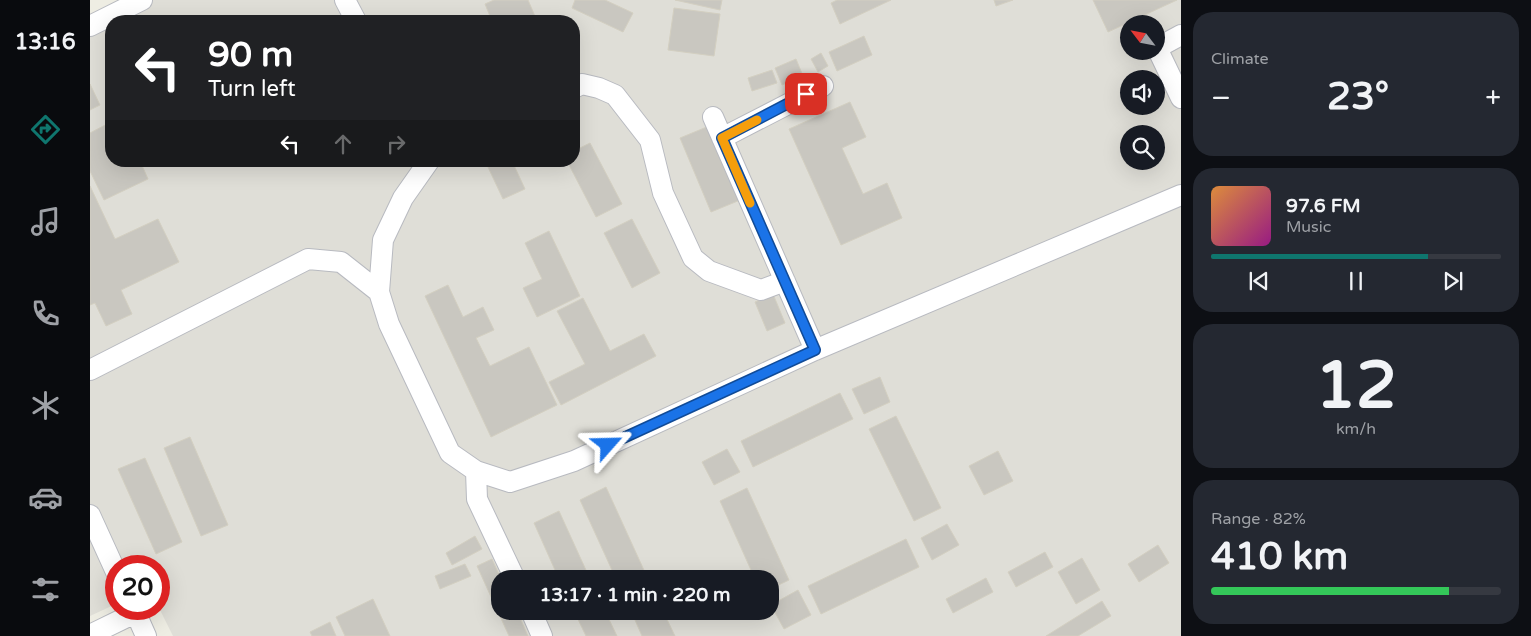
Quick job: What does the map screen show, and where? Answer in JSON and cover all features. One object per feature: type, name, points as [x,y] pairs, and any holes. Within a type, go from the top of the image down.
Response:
[{"type":"lane","points":[[112,15],[142,0]]},
{"type":"lane","points":[[345,0],[353,15]]},
{"type":"lane","points":[[90,26],[105,18]]},
{"type":"lane","points":[[1181,35],[1157,48],[1181,98]]},
{"type":"lane","points":[[580,85],[599,88],[615,95],[650,140],[663,193],[693,258],[709,271],[761,290],[785,281]]},
{"type":"lane","points":[[722,138],[823,86]]},
{"type":"lane","points":[[712,117],[815,350]]},
{"type":"lane","points":[[426,167],[403,198],[382,240],[380,292],[389,324],[450,453],[476,471],[510,482],[574,461],[815,350],[1181,195]]},
{"type":"lane","points":[[90,370],[308,259],[341,262],[380,292]]},
{"type":"lane","points":[[476,471],[477,499],[511,570]]},
{"type":"lane","points":[[90,515],[108,555]]},
{"type":"lane","points":[[90,636],[118,620]]},
{"type":"lane","points":[[138,620],[146,636]]},
{"type":"lane","points":[[535,620],[542,636]]},
{"type":"shaded area","points":[[135,0],[1181,0],[1181,636],[173,636],[165,620],[170,620],[170,555],[105,555],[105,609],[90,616],[90,24],[105,16],[105,167],[580,167],[580,15],[107,15]]},
{"type":"building","points":[[494,0],[528,0],[534,15],[490,15],[485,4]]},
{"type":"building","points":[[575,0],[605,0],[633,13],[623,32],[572,8]]},
{"type":"building","points":[[675,0],[722,0],[720,10]]},
{"type":"building","points":[[837,0],[891,0],[840,24],[831,3]]},
{"type":"building","points":[[994,0],[1013,0],[996,6]]},
{"type":"building","points":[[1093,0],[1177,0],[1145,15],[1120,15],[1120,26],[1108,32]]},
{"type":"building","points":[[674,8],[720,14],[714,56],[668,50]]},
{"type":"building","points":[[864,36],[872,55],[837,71],[829,52]]},
{"type":"building","points":[[821,53],[828,66],[818,72],[811,59]]},
{"type":"building","points":[[796,59],[803,76],[782,85],[775,68]]},
{"type":"building","points":[[772,70],[777,83],[752,91],[748,78]]},
{"type":"building","points":[[90,84],[100,105],[90,110]]},
{"type":"building","points":[[850,102],[866,137],[842,148],[863,194],[887,183],[902,218],[841,245],[789,129]]},
{"type":"building","points":[[714,124],[745,198],[711,212],[680,138]]},
{"type":"building","points":[[105,125],[105,167],[143,167],[148,179],[104,200],[90,171],[90,133]]},
{"type":"building","points":[[590,143],[622,204],[596,217],[570,167],[580,167],[580,148]]},
{"type":"building","points":[[488,167],[515,167],[525,189],[503,199]]},
{"type":"building","points":[[90,186],[115,239],[158,219],[179,262],[121,290],[132,314],[106,326],[95,303],[90,305]]},
{"type":"building","points":[[632,219],[660,273],[632,288],[604,233]]},
{"type":"building","points":[[549,231],[580,296],[537,317],[523,288],[542,279],[525,243]]},
{"type":"building","points":[[448,285],[463,317],[483,307],[494,330],[476,338],[490,366],[529,347],[557,405],[491,437],[425,296]]},
{"type":"building","points":[[773,294],[785,323],[767,331],[755,302]]},
{"type":"building","points":[[583,298],[610,351],[644,334],[656,356],[561,405],[549,382],[585,364],[557,311]]},
{"type":"building","points":[[880,377],[890,402],[864,414],[852,389]]},
{"type":"building","points":[[840,393],[853,419],[753,467],[741,441]]},
{"type":"building","points":[[896,416],[941,508],[914,521],[869,429]]},
{"type":"building","points":[[190,437],[228,525],[201,536],[164,448]]},
{"type":"building","points":[[727,449],[740,472],[714,485],[702,462]]},
{"type":"building","points":[[998,451],[1013,481],[984,495],[969,466]]},
{"type":"building","points":[[145,458],[182,542],[156,554],[118,469]]},
{"type":"building","points":[[606,487],[644,570],[612,570],[580,500]]},
{"type":"building","points":[[747,488],[789,580],[779,585],[779,570],[751,570],[720,501]]},
{"type":"building","points":[[559,511],[586,570],[555,570],[534,523]]},
{"type":"building","points":[[947,524],[959,545],[932,560],[921,538]]},
{"type":"building","points":[[475,536],[482,549],[452,565],[446,553]]},
{"type":"building","points":[[906,539],[919,567],[821,614],[808,586]]},
{"type":"building","points":[[1158,545],[1169,563],[1139,582],[1128,564]]},
{"type":"building","points":[[1045,552],[1053,567],[1016,587],[1008,572]]},
{"type":"building","points":[[1082,558],[1100,590],[1076,604],[1058,572]]},
{"type":"building","points":[[492,559],[497,570],[491,570],[491,597],[477,566]]},
{"type":"building","points":[[465,564],[471,576],[440,589],[435,576]]},
{"type":"building","points":[[986,578],[993,592],[953,613],[946,599]]},
{"type":"building","points":[[798,590],[811,615],[784,629],[779,620],[779,601]]},
{"type":"building","points":[[373,599],[390,636],[345,636],[336,617]]},
{"type":"building","points":[[1102,601],[1111,616],[1078,636],[1046,636]]},
{"type":"building","points":[[502,620],[521,620],[528,636],[509,636]]},
{"type":"building","points":[[578,620],[609,620],[617,636],[586,636]]},
{"type":"building","points":[[635,620],[667,620],[675,636],[642,636]]},
{"type":"building","points":[[330,622],[336,636],[312,636],[310,632]]},
{"type":"slow traffic","points":[[750,203],[722,138],[757,120]]},
{"type":"route","points":[[608,445],[815,350],[722,138],[806,94]]}]
